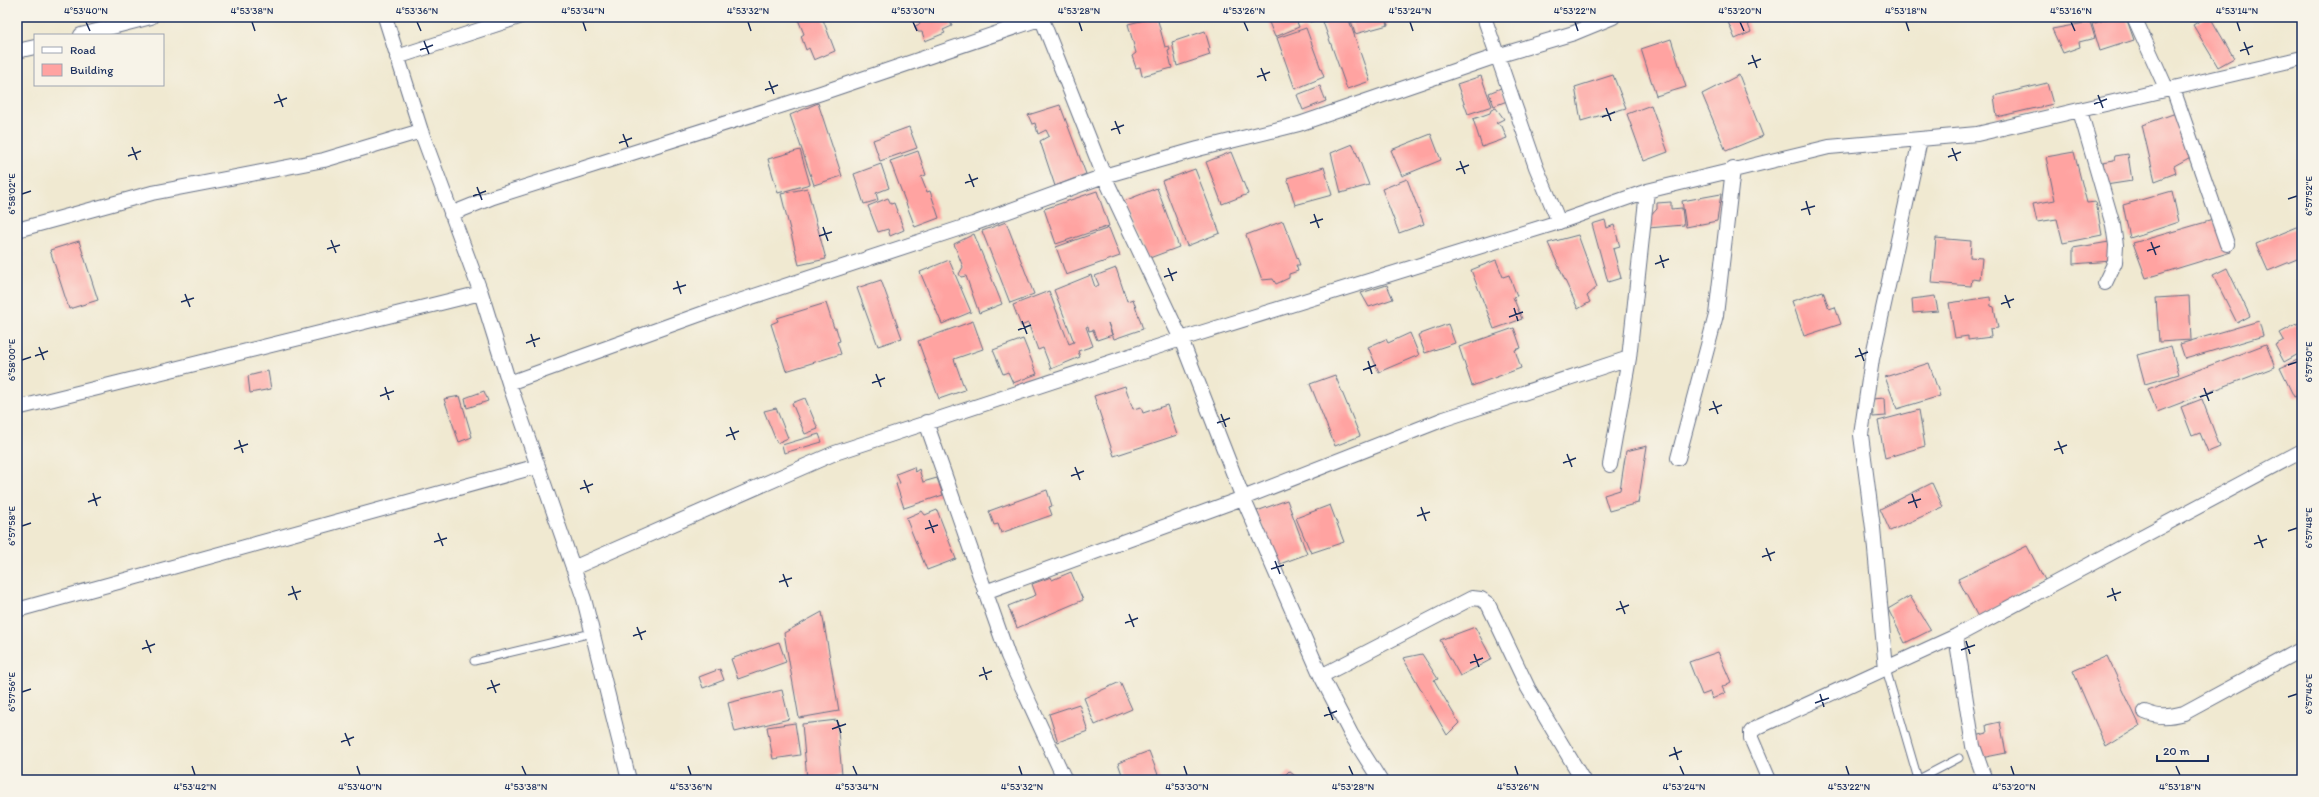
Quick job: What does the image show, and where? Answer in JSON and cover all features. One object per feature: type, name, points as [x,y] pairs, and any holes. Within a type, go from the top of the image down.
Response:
[{"type":"street","points":[[85,34],[151,17]]},
{"type":"street","points":[[385,17],[421,131],[481,293],[509,383],[573,568],[592,634],[629,780]]},
{"type":"street","points":[[398,57],[519,17]]},
{"type":"street","points":[[451,214],[493,197],[821,93],[1042,17],[1104,176],[1181,339],[1243,498],[1321,676],[1351,734],[1380,780]]},
{"type":"street","points":[[1484,17],[1536,167],[1559,222]]},
{"type":"street","points":[[509,383],[700,314],[973,224],[1104,176],[1198,149],[1299,124],[1497,56],[1574,33],[1613,17]]},
{"type":"street","points":[[2134,17],[2170,90],[2227,244]]},
{"type":"street","points":[[17,51],[34,47]]},
{"type":"street","points":[[573,568],[835,453],[1181,339],[1559,222],[1647,191],[1733,168],[1829,147],[1977,134],[2302,58]]},
{"type":"street","points":[[2080,111],[2113,225],[2116,245],[2115,262],[2105,283]]},
{"type":"street","points":[[17,230],[152,193],[324,160],[421,131]]},
{"type":"street","points":[[1886,670],[1873,528],[1861,435],[1872,360],[1920,140]]},
{"type":"street","points":[[1678,458],[1716,315],[1733,168]]},
{"type":"street","points":[[1610,465],[1629,358],[1647,191]]},
{"type":"street","points":[[17,408],[481,293]]},
{"type":"street","points":[[985,592],[1243,498],[1444,419],[1629,358]]},
{"type":"street","points":[[926,422],[1008,656],[1065,780]]},
{"type":"street","points":[[1769,780],[1751,738],[1751,732],[1756,728],[1886,670],[1956,636],[2194,511],[2302,451]]},
{"type":"street","points":[[17,610],[538,466]]},
{"type":"street","points":[[1321,676],[1472,598],[1481,599],[1488,604],[1528,688],[1583,780]]},
{"type":"street","points":[[1956,636],[1973,746],[1985,780]]},
{"type":"street","points":[[2144,712],[2155,716],[2168,717],[2184,713],[2302,649]]},
{"type":"lane","points":[[474,661],[592,634]]},
{"type":"lane","points":[[1886,670],[1917,780],[1959,758]]},
{"type":"building","points":[[797,17],[822,17],[835,51],[814,60],[809,48],[806,50],[801,36],[804,34]]},
{"type":"building","points":[[918,17],[948,17],[952,26],[943,30],[945,33],[925,41],[922,32],[918,32],[915,26],[920,24]]},
{"type":"building","points":[[1157,17],[1165,47],[1169,46],[1170,50],[1168,51],[1172,68],[1142,76],[1140,67],[1136,68],[1132,56],[1136,53],[1128,24]]},
{"type":"building","points":[[1275,17],[1295,17],[1299,27],[1275,37],[1268,20]]},
{"type":"building","points":[[1308,17],[1324,17],[1310,22]]},
{"type":"building","points":[[1337,17],[1348,17],[1370,81],[1347,89],[1323,22]]},
{"type":"building","points":[[1350,17],[1386,17],[1388,25],[1355,34]]},
{"type":"building","points":[[1726,17],[1745,17],[1751,32],[1735,39]]},
{"type":"building","points":[[2113,17],[2126,17],[2134,40],[2100,51],[2092,24]]},
{"type":"building","points":[[2206,17],[2210,17],[2234,58],[2218,67],[2193,25]]},
{"type":"building","points":[[2090,22],[2095,38],[2079,42],[2080,47],[2063,53],[2052,29]]},
{"type":"building","points":[[1306,28],[1324,77],[1295,89],[1277,38]]},
{"type":"building","points":[[1205,31],[1210,48],[1208,49],[1210,55],[1177,66],[1172,42]]},
{"type":"building","points":[[1671,39],[1686,87],[1656,96],[1641,49]]},
{"type":"building","points":[[1613,75],[1626,108],[1581,121],[1575,87]]},
{"type":"building","points":[[1739,75],[1763,136],[1726,151],[1702,94]]},
{"type":"building","points":[[1481,76],[1492,106],[1468,114],[1457,84]]},
{"type":"building","points":[[2047,83],[2053,104],[1997,117],[1994,96]]},
{"type":"building","points":[[1320,86],[1326,101],[1303,110],[1297,95]]},
{"type":"building","points":[[1501,88],[1507,101],[1494,106],[1489,93]]},
{"type":"building","points":[[818,103],[842,176],[814,185],[790,115]]},
{"type":"building","points":[[1060,105],[1086,174],[1055,186],[1040,141],[1049,136],[1046,130],[1038,134],[1035,123],[1032,124],[1028,115]]},
{"type":"building","points":[[1651,105],[1668,152],[1644,161],[1627,114]]},
{"type":"building","points":[[1496,108],[1504,119],[1496,123],[1502,126],[1507,138],[1482,147],[1473,119],[1490,113],[1491,110]]},
{"type":"building","points":[[2176,113],[2196,154],[2174,166],[2176,173],[2155,181],[2142,125]]},
{"type":"building","points":[[909,127],[917,148],[880,161],[873,140]]},
{"type":"building","points":[[1431,134],[1441,160],[1402,176],[1391,150]]},
{"type":"building","points":[[1353,144],[1369,185],[1341,193],[1331,153]]},
{"type":"building","points":[[800,150],[810,184],[778,193],[768,159]]},
{"type":"building","points":[[918,151],[926,175],[921,177],[927,192],[930,191],[939,218],[915,227],[890,161]]},
{"type":"building","points":[[1231,152],[1248,194],[1222,204],[1206,162]]},
{"type":"building","points":[[2074,152],[2087,203],[2096,202],[2102,235],[2063,243],[2057,219],[2037,222],[2033,204],[2055,200],[2046,157]]},
{"type":"building","points":[[2128,154],[2132,181],[2106,185],[2103,162],[2114,160],[2115,156]]},
{"type":"building","points":[[881,164],[889,188],[876,193],[878,200],[864,204],[854,174]]},
{"type":"building","points":[[1324,167],[1332,195],[1295,205],[1287,178]]},
{"type":"building","points":[[1195,169],[1220,233],[1187,246],[1162,181]]},
{"type":"building","points":[[1407,179],[1424,224],[1399,233],[1382,189]]},
{"type":"building","points":[[807,188],[826,259],[799,265],[781,194]]},
{"type":"building","points":[[1157,188],[1179,247],[1147,259],[1124,201]]},
{"type":"building","points":[[1097,191],[1109,226],[1056,244],[1044,209]]},
{"type":"building","points":[[2172,191],[2179,222],[2130,238],[2123,205]]},
{"type":"building","points":[[1721,194],[1717,221],[1686,227],[1682,201]]},
{"type":"building","points":[[888,198],[891,204],[894,203],[904,230],[890,236],[888,229],[878,232],[868,206]]},
{"type":"building","points":[[1671,202],[1671,209],[1682,208],[1684,225],[1648,228],[1648,219],[1657,209],[1657,203]]},
{"type":"building","points":[[1605,220],[1607,228],[1614,225],[1620,247],[1613,249],[1621,278],[1608,282],[1592,224]]},
{"type":"building","points":[[2213,220],[2231,252],[2146,278],[2133,243]]},
{"type":"building","points":[[1283,221],[1300,265],[1296,265],[1298,271],[1289,274],[1289,278],[1276,284],[1273,279],[1262,280],[1246,235]]},
{"type":"building","points":[[1006,222],[1034,294],[1010,303],[982,231]]},
{"type":"building","points":[[2302,225],[2302,257],[2268,271],[2256,244]]},
{"type":"building","points":[[1109,228],[1120,256],[1066,275],[1056,247]]},
{"type":"building","points":[[974,234],[1002,304],[979,313],[966,276],[961,277],[959,274],[963,267],[954,244]]},
{"type":"building","points":[[1578,235],[1597,287],[1587,296],[1590,302],[1578,309],[1548,243]]},
{"type":"building","points":[[1936,238],[1971,241],[1970,257],[1982,258],[1980,280],[1972,279],[1971,286],[1932,283]]},
{"type":"building","points":[[79,241],[98,300],[69,309],[50,250]]},
{"type":"building","points":[[2109,242],[2111,261],[2073,264],[2073,248]]},
{"type":"building","points":[[949,260],[971,312],[942,324],[920,272]]},
{"type":"building","points":[[1496,260],[1503,277],[1509,275],[1517,296],[1513,297],[1522,319],[1494,329],[1471,270]]},
{"type":"building","points":[[1116,268],[1127,301],[1133,299],[1143,329],[1114,339],[1108,323],[1112,335],[1097,340],[1093,330],[1089,331],[1088,326],[1086,327],[1093,346],[1078,351],[1080,357],[1051,369],[1043,348],[1038,350],[1028,323],[1021,326],[1013,305],[1049,291],[1069,344],[1074,342],[1054,290],[1091,275],[1095,287],[1099,285],[1095,276]]},
{"type":"building","points":[[2227,268],[2250,316],[2237,323],[2213,275]]},
{"type":"building","points":[[881,280],[902,338],[878,346],[857,288]]},
{"type":"building","points":[[1387,285],[1393,299],[1369,307],[1361,293]]},
{"type":"building","points":[[1823,291],[1829,309],[1835,307],[1841,324],[1804,336],[1792,301]]},
{"type":"building","points":[[1935,296],[1938,311],[1913,313],[1912,299]]},
{"type":"building","points":[[2189,296],[2191,340],[2159,342],[2156,298]]},
{"type":"building","points":[[1990,297],[1991,306],[1994,307],[1998,328],[1990,329],[1991,337],[1968,340],[1968,336],[1955,338],[1949,303]]},
{"type":"building","points":[[826,303],[840,341],[837,342],[841,354],[786,371],[771,324],[778,321],[777,318]]},
{"type":"building","points":[[973,321],[983,349],[954,359],[965,390],[939,399],[918,341]]},
{"type":"building","points":[[2259,321],[2263,336],[2185,359],[2180,344]]},
{"type":"building","points":[[2302,321],[2302,352],[2284,362],[2275,345],[2284,340],[2280,333]]},
{"type":"building","points":[[1448,324],[1455,343],[1425,353],[1418,335]]},
{"type":"building","points":[[1514,328],[1521,348],[1515,350],[1521,368],[1472,386],[1459,347]]},
{"type":"building","points":[[1410,333],[1419,355],[1379,372],[1368,347],[1386,339],[1388,343]]},
{"type":"building","points":[[1023,339],[1037,374],[1013,383],[1008,372],[1003,374],[993,350]]},
{"type":"building","points":[[2266,344],[2275,367],[2157,412],[2148,389]]},
{"type":"building","points":[[2171,346],[2179,374],[2145,384],[2137,355]]},
{"type":"building","points":[[2302,358],[2302,402],[2299,395],[2294,397],[2280,368]]},
{"type":"building","points":[[1929,363],[1940,396],[1897,409],[1885,377]]},
{"type":"building","points":[[268,371],[271,389],[250,393],[248,376]]},
{"type":"building","points":[[1335,375],[1360,436],[1335,446],[1310,384]]},
{"type":"building","points":[[1125,386],[1133,409],[1141,407],[1143,413],[1167,405],[1177,435],[1114,456],[1094,396]]},
{"type":"building","points":[[484,391],[488,401],[467,408],[465,398]]},
{"type":"building","points":[[460,396],[472,437],[459,442],[444,399]]},
{"type":"building","points":[[805,398],[818,429],[805,434],[792,403]]},
{"type":"building","points":[[1885,398],[1886,416],[1873,417],[1872,399]]},
{"type":"building","points":[[2202,399],[2220,447],[2208,452],[2200,433],[2192,436],[2181,407]]},
{"type":"building","points":[[776,408],[788,438],[777,443],[764,411]]},
{"type":"building","points":[[1919,410],[1925,446],[1885,458],[1878,421]]},
{"type":"building","points":[[819,434],[822,442],[784,453],[782,445]]},
{"type":"building","points":[[1647,446],[1638,503],[1609,511],[1604,495],[1620,490],[1626,451]]},
{"type":"building","points":[[914,467],[915,472],[919,469],[923,482],[937,478],[943,495],[904,508],[896,484],[900,483],[896,474]]},
{"type":"building","points":[[1932,483],[1943,507],[1890,531],[1880,509]]},
{"type":"building","points":[[1047,490],[1052,506],[1049,507],[1052,515],[1001,533],[998,524],[994,525],[989,511]]},
{"type":"building","points":[[1287,500],[1307,554],[1277,565],[1257,511]]},
{"type":"building","points":[[1330,505],[1344,542],[1311,553],[1296,518]]},
{"type":"building","points":[[937,510],[956,559],[927,570],[906,518],[922,511],[925,515]]},
{"type":"building","points":[[2027,546],[2045,580],[1978,617],[1958,579]]},
{"type":"building","points":[[1071,572],[1083,600],[1017,628],[1008,606],[1036,595],[1032,584],[1051,577],[1052,580]]},
{"type":"building","points":[[1910,596],[1931,630],[1905,643],[1888,609]]},
{"type":"building","points":[[822,612],[839,711],[799,718],[784,633]]},
{"type":"building","points":[[1475,627],[1492,659],[1460,676],[1440,640]]},
{"type":"building","points":[[779,642],[786,662],[738,679],[731,659]]},
{"type":"building","points":[[1718,652],[1731,682],[1722,687],[1725,693],[1712,699],[1710,692],[1702,695],[1689,662]]},
{"type":"building","points":[[1422,654],[1438,679],[1434,680],[1459,723],[1447,735],[1403,658]]},
{"type":"building","points":[[2107,656],[2140,726],[2106,747],[2073,671]]},
{"type":"building","points":[[720,669],[724,680],[703,688],[699,677]]},
{"type":"building","points":[[1120,682],[1132,709],[1095,725],[1084,698]]},
{"type":"building","points":[[782,690],[789,719],[735,732],[728,703]]},
{"type":"building","points":[[1079,704],[1088,731],[1058,742],[1049,714]]},
{"type":"building","points":[[837,720],[842,775],[807,779],[802,724]]},
{"type":"building","points":[[2000,722],[2006,753],[1981,758],[1976,736],[1987,733],[1986,725]]},
{"type":"building","points":[[795,723],[800,755],[773,759],[767,727]]},
{"type":"building","points":[[1149,751],[1160,780],[1124,780],[1118,763]]},
{"type":"building","points":[[1289,771],[1300,780],[1280,780]]}]
